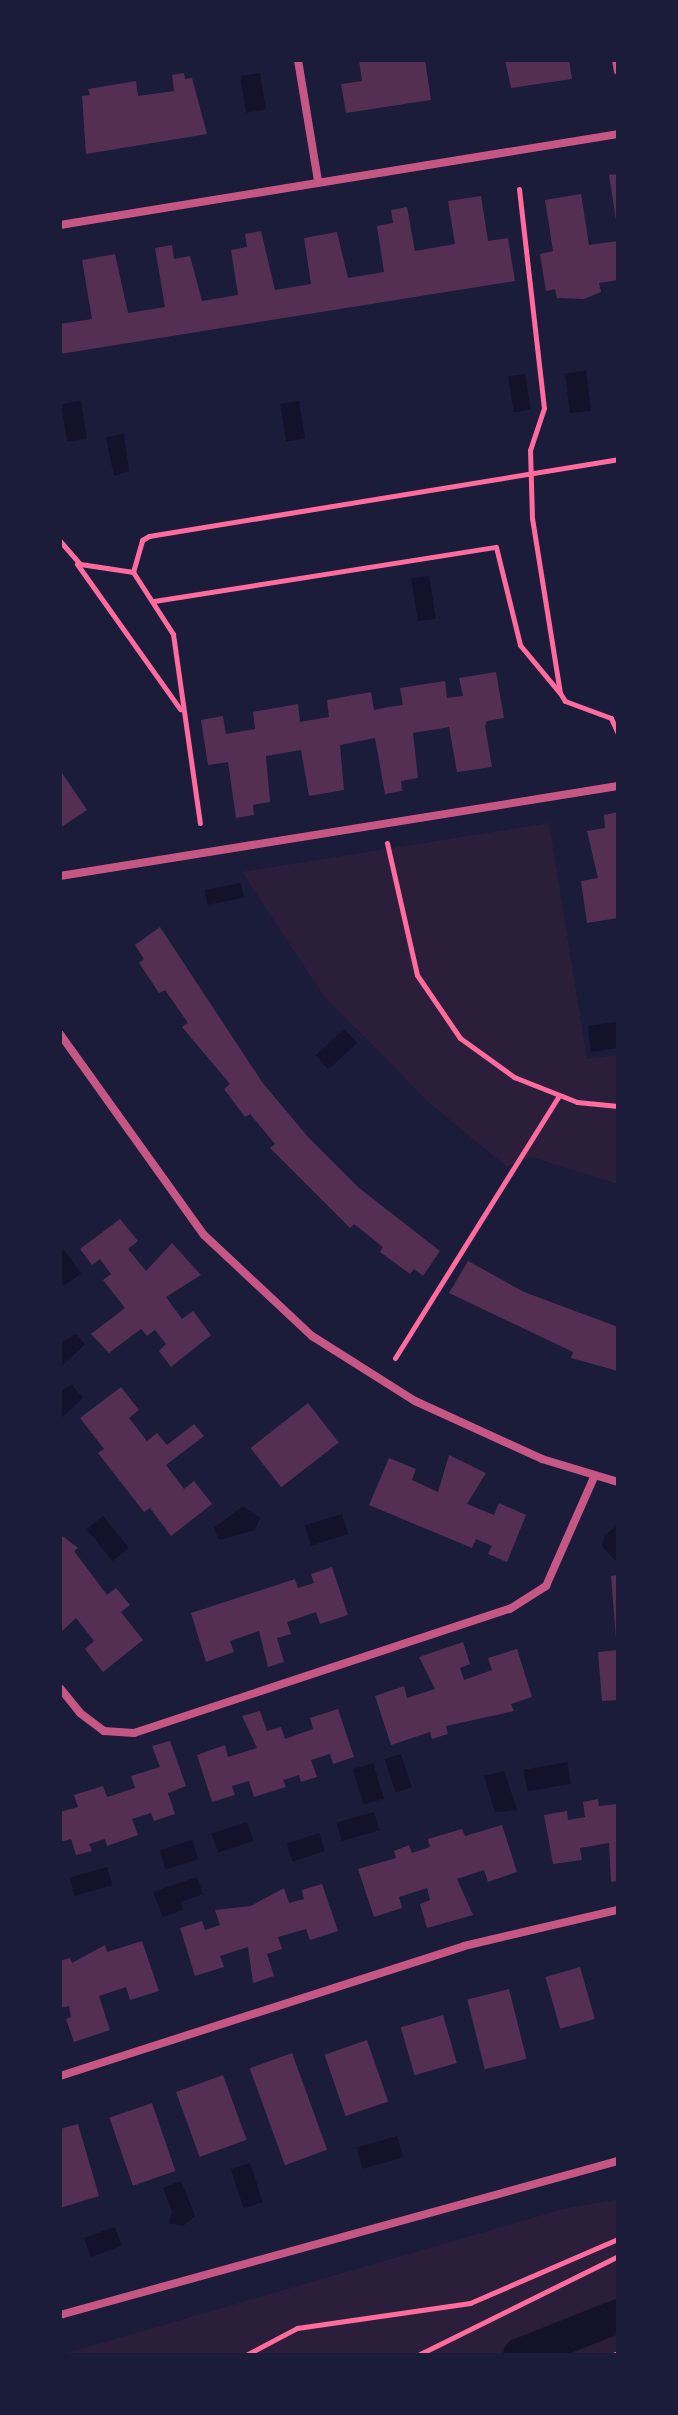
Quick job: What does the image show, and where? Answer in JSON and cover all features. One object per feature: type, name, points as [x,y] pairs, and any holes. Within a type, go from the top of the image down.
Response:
[{"type":"street","points":[[298,60],[318,181]]},
{"type":"street","points":[[616,60],[618,71]]},
{"type":"street","points":[[60,225],[618,134]]},
{"type":"street","points":[[60,876],[618,786]]},
{"type":"street","points":[[60,1034],[204,1235],[312,1336],[415,1401],[594,1477],[618,1482]]},
{"type":"street","points":[[60,1688],[104,1731],[134,1733],[510,1609],[546,1586],[594,1477]]},
{"type":"street","points":[[60,2076],[464,1946],[618,1910]]},
{"type":"street","points":[[60,2315],[618,2161]]},
{"type":"path","points":[[519,189],[544,408],[530,450],[532,518],[560,693]]},
{"type":"path","points":[[133,572],[142,540],[149,536],[618,459]]},
{"type":"path","points":[[60,541],[183,712]]},
{"type":"path","points":[[154,601],[496,547],[513,630],[565,701],[617,722],[618,734]]},
{"type":"path","points":[[74,560],[133,572],[173,634],[200,823]]},
{"type":"path","points":[[387,843],[417,975],[460,1038],[514,1077],[559,1096],[618,1106]]},
{"type":"path","points":[[395,1358],[559,1096]]},
{"type":"path","points":[[246,2355],[297,2328],[470,2303],[618,2239]]},
{"type":"path","points":[[418,2355],[618,2256]]},
{"type":"shaded area","points":[[260,73],[266,110],[246,113],[240,76]]},
{"type":"shaded area","points":[[586,371],[591,411],[570,413],[565,374]]},
{"type":"shaded area","points":[[525,374],[531,410],[514,412],[508,377]]},
{"type":"shaded area","points":[[81,401],[87,439],[67,442],[61,404]]},
{"type":"shaded area","points":[[299,401],[305,439],[286,442],[280,404]]},
{"type":"shaded area","points":[[124,434],[129,471],[114,476],[106,437]]},
{"type":"shaded area","points":[[429,576],[436,618],[418,621],[411,579]]},
{"type":"shaded area","points":[[549,823],[587,1059],[618,1055],[618,1184],[531,1157],[507,1167],[432,1105],[323,995],[242,872]]},
{"type":"shaded area","points":[[241,883],[244,898],[208,905],[205,890]]},
{"type":"shaded area","points":[[618,1022],[618,1048],[591,1052],[588,1026]]},
{"type":"shaded area","points":[[344,1029],[357,1043],[328,1069],[315,1056]]},
{"type":"shaded area","points":[[60,1245],[81,1273],[64,1286],[60,1281]]},
{"type":"shaded area","points":[[76,1334],[85,1344],[60,1368],[60,1343]]},
{"type":"shaded area","points":[[72,1385],[83,1398],[60,1419],[60,1391]]},
{"type":"shaded area","points":[[243,1506],[260,1518],[255,1530],[219,1540],[214,1528]]},
{"type":"shaded area","points":[[342,1514],[348,1534],[311,1545],[305,1525]]},
{"type":"shaded area","points":[[103,1516],[129,1548],[112,1561],[87,1529]]},
{"type":"shaded area","points":[[618,1525],[618,1563],[602,1546],[605,1535]]},
{"type":"shaded area","points":[[401,1754],[412,1787],[396,1793],[385,1759]]},
{"type":"shaded area","points":[[567,1762],[571,1784],[527,1791],[524,1770]]},
{"type":"shaded area","points":[[373,1763],[384,1798],[364,1805],[353,1769]]},
{"type":"shaded area","points":[[504,1771],[517,1810],[495,1812],[484,1776]]},
{"type":"shaded area","points":[[374,1812],[379,1830],[342,1841],[337,1823]]},
{"type":"shaded area","points":[[247,1822],[253,1841],[218,1852],[212,1833]]},
{"type":"shaded area","points":[[319,1833],[325,1851],[293,1862],[287,1844]]},
{"type":"shaded area","points":[[192,1840],[198,1859],[166,1870],[160,1851]]},
{"type":"shaded area","points":[[107,1867],[112,1885],[75,1896],[70,1878]]},
{"type":"shaded area","points":[[197,1877],[203,1894],[181,1902],[183,1910],[163,1917],[153,1892]]},
{"type":"shaded area","points":[[397,2136],[403,2157],[363,2169],[357,2148]]},
{"type":"shaded area","points":[[250,2163],[263,2202],[244,2208],[231,2169]]},
{"type":"shaded area","points":[[181,2181],[195,2216],[183,2226],[169,2223],[172,2211],[163,2188]]},
{"type":"shaded area","points":[[618,2199],[618,2355],[60,2355],[563,2209]]},
{"type":"shaded area","points":[[115,2227],[122,2246],[91,2257],[84,2238]]},
{"type":"building","points":[[359,60],[425,60],[431,100],[346,113],[341,84],[362,81]]},
{"type":"building","points":[[505,60],[569,60],[572,79],[511,88]]},
{"type":"building","points":[[184,73],[185,79],[192,78],[207,134],[86,154],[82,96],[90,95],[88,89],[136,81],[138,96],[174,91],[172,75]]},
{"type":"building","points":[[618,174],[618,219],[616,220],[609,175]]},
{"type":"building","points":[[581,194],[589,245],[618,241],[618,280],[599,283],[601,292],[584,299],[557,298],[555,289],[546,291],[540,254],[553,251],[545,200]]},
{"type":"building","points":[[481,196],[488,241],[508,238],[515,281],[60,354],[60,324],[92,319],[82,260],[115,254],[128,313],[165,307],[155,248],[172,245],[174,259],[190,256],[202,301],[238,295],[231,250],[247,247],[245,234],[261,231],[275,290],[311,284],[304,238],[337,232],[348,278],[384,272],[377,226],[393,223],[391,210],[407,207],[415,251],[455,244],[448,201]]},
{"type":"building","points":[[496,672],[504,718],[487,721],[485,726],[492,767],[457,772],[449,727],[413,733],[418,778],[401,781],[402,791],[385,794],[375,738],[340,745],[344,790],[309,796],[301,750],[266,756],[270,802],[253,805],[254,815],[236,818],[228,762],[208,765],[201,720],[223,716],[226,734],[255,729],[253,712],[298,704],[300,722],[329,717],[327,700],[371,692],[374,710],[403,705],[400,688],[445,681],[447,698],[463,696],[459,678]]},
{"type":"building","points":[[60,770],[87,810],[60,828]]},
{"type":"building","points":[[618,812],[618,918],[587,923],[581,881],[598,878],[587,831],[605,828],[604,815]]},
{"type":"building","points":[[160,927],[262,1082],[308,1137],[359,1188],[440,1251],[423,1276],[414,1269],[410,1274],[380,1252],[383,1247],[354,1224],[350,1228],[270,1148],[275,1144],[250,1114],[245,1117],[224,1089],[230,1084],[182,1027],[188,1023],[165,990],[159,993],[139,963],[144,959],[135,945]]},
{"type":"building","points":[[120,1219],[138,1241],[128,1249],[146,1271],[172,1243],[201,1275],[166,1297],[182,1319],[193,1311],[211,1335],[171,1367],[159,1351],[166,1344],[155,1330],[147,1336],[141,1329],[109,1353],[91,1334],[125,1308],[103,1280],[111,1274],[100,1259],[92,1265],[80,1249]]},
{"type":"building","points":[[468,1261],[524,1292],[618,1327],[618,1371],[571,1358],[573,1352],[449,1293]]},
{"type":"building","points":[[121,1387],[139,1410],[129,1418],[147,1441],[157,1433],[167,1445],[194,1424],[204,1436],[166,1465],[184,1489],[194,1481],[212,1504],[171,1536],[150,1508],[144,1512],[98,1453],[104,1449],[80,1418]]},
{"type":"building","points":[[308,1403],[339,1442],[281,1487],[250,1448]]},
{"type":"building","points":[[449,1455],[486,1473],[467,1504],[494,1515],[499,1503],[526,1515],[507,1562],[488,1554],[492,1546],[476,1539],[472,1548],[369,1505],[389,1458],[416,1469],[412,1480],[438,1492]]},
{"type":"building","points":[[60,1534],[78,1548],[74,1551],[107,1595],[116,1588],[130,1605],[121,1612],[143,1640],[103,1672],[85,1649],[94,1641],[76,1618],[60,1633]]},
{"type":"building","points":[[332,1567],[348,1615],[320,1624],[316,1612],[287,1622],[291,1634],[277,1638],[284,1662],[268,1667],[259,1631],[230,1641],[234,1652],[206,1662],[191,1613],[295,1579],[298,1588],[314,1583],[311,1574]]},
{"type":"building","points":[[618,1575],[618,1639],[616,1639],[611,1576]]},
{"type":"building","points":[[463,1642],[470,1664],[460,1668],[464,1680],[492,1670],[488,1658],[517,1649],[532,1697],[511,1704],[514,1711],[446,1726],[448,1734],[432,1739],[430,1732],[391,1745],[375,1696],[404,1686],[407,1698],[435,1689],[419,1657]]},
{"type":"building","points":[[618,1650],[618,1700],[602,1701],[598,1652]]},
{"type":"building","points":[[338,1709],[354,1757],[333,1764],[330,1754],[311,1760],[317,1777],[301,1782],[299,1775],[283,1780],[286,1787],[254,1797],[249,1781],[232,1786],[235,1795],[212,1802],[197,1755],[225,1745],[228,1757],[257,1748],[242,1716],[260,1711],[267,1731],[281,1727],[285,1739],[313,1729],[310,1718]]},
{"type":"building","points":[[170,1741],[186,1786],[168,1793],[175,1814],[154,1821],[151,1813],[132,1819],[138,1835],[107,1846],[105,1839],[89,1844],[92,1851],[76,1855],[71,1839],[60,1842],[60,1812],[78,1807],[74,1795],[103,1786],[107,1797],[135,1788],[131,1776],[160,1767],[152,1746]]},
{"type":"building","points":[[598,1799],[599,1806],[618,1804],[618,1881],[611,1882],[609,1843],[580,1848],[582,1860],[553,1864],[544,1815],[567,1811],[568,1820],[585,1817],[583,1802]]},
{"type":"building","points":[[502,1825],[517,1872],[488,1882],[484,1870],[457,1879],[473,1915],[427,1928],[420,1904],[430,1900],[427,1888],[399,1897],[402,1908],[374,1917],[358,1869],[396,1858],[394,1851],[409,1845],[412,1853],[430,1847],[428,1839],[462,1829],[465,1836]]},
{"type":"building","points":[[322,1884],[338,1931],[310,1940],[306,1929],[278,1937],[282,1949],[267,1954],[274,1976],[253,1983],[248,1947],[220,1956],[224,1967],[195,1976],[180,1928],[202,1921],[205,1930],[220,1925],[215,1910],[251,1906],[284,1888],[289,1903],[304,1899],[302,1890]]},
{"type":"building","points":[[142,1941],[159,1991],[130,2000],[126,1987],[99,1996],[110,2030],[74,2042],[66,2019],[71,2017],[69,2006],[60,2008],[60,1961],[70,1958],[72,1963],[105,1945],[107,1952]]},
{"type":"building","points":[[580,1967],[595,2019],[560,2029],[545,1977]]},
{"type":"building","points":[[509,1989],[526,2059],[485,2069],[467,1999]]},
{"type":"building","points":[[443,2015],[457,2063],[414,2075],[401,2027]]},
{"type":"building","points":[[367,2040],[388,2101],[346,2116],[324,2055]]},
{"type":"building","points":[[292,2053],[327,2150],[285,2165],[250,2068]]},
{"type":"building","points":[[223,2075],[247,2140],[200,2157],[176,2092]]},
{"type":"building","points":[[152,2103],[175,2171],[133,2186],[109,2118]]},
{"type":"building","points":[[78,2124],[99,2196],[60,2208],[60,2129]]},
{"type":"waterway","points":[[520,2355],[618,2316]]}]
